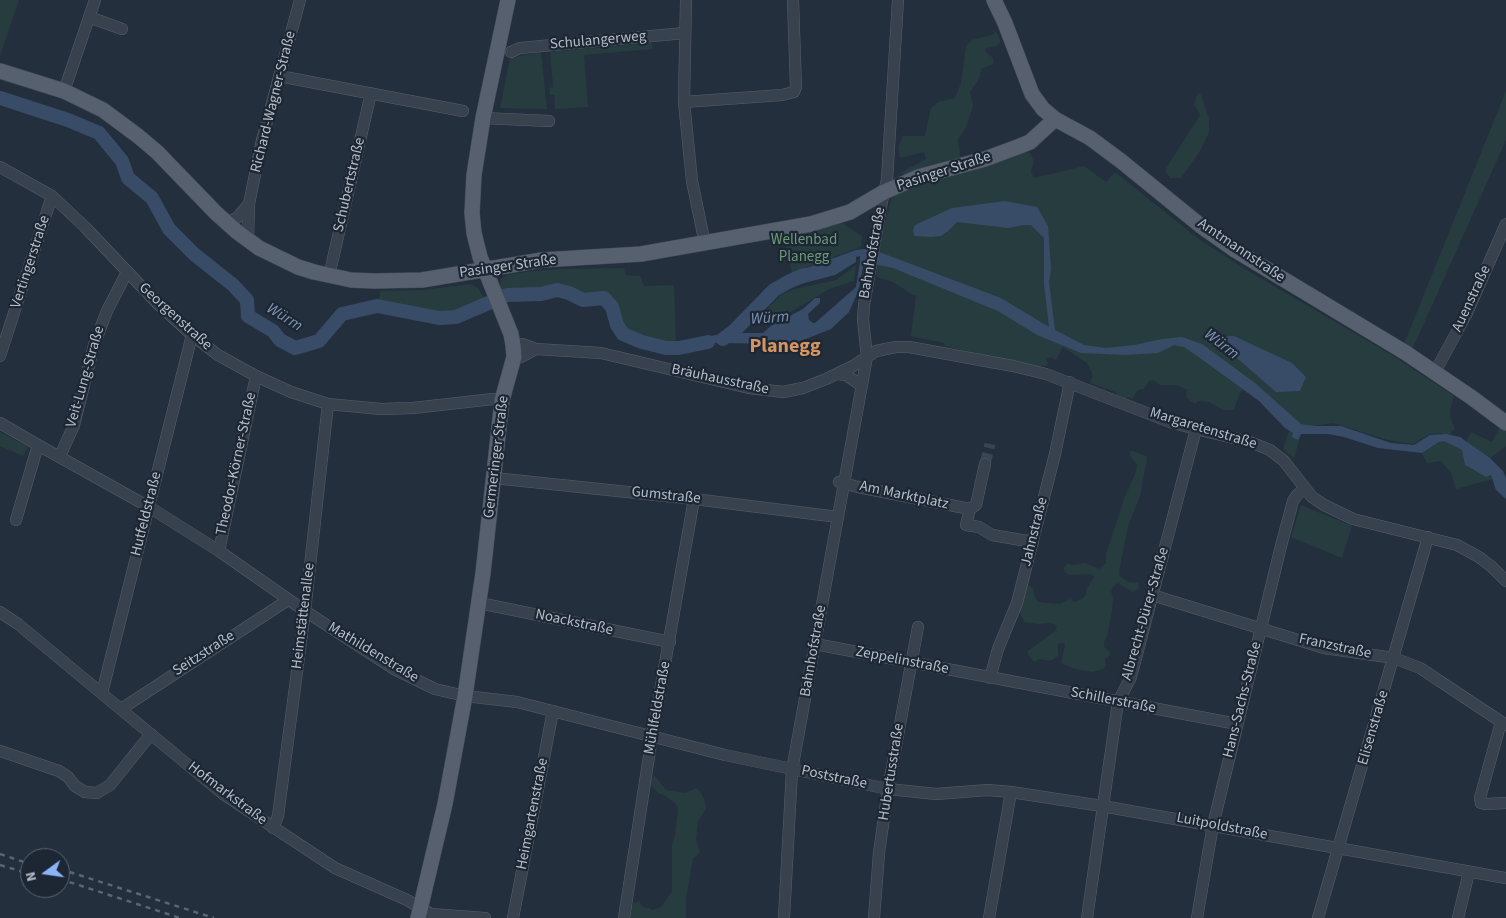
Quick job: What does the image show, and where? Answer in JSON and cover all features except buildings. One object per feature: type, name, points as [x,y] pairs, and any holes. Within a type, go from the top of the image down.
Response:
[{"type":"main road","points":[[508,0],[483,118],[473,194],[474,234],[514,351]]},
{"type":"main road","name":"Amtmannstraße","points":[[994,0],[1034,98],[1043,109],[1056,119],[1090,138],[1201,226],[1235,250],[1435,372],[1506,424]]},
{"type":"main road","name":"Pasinger Straße","points":[[0,71],[64,91],[103,110],[138,136],[227,223],[259,248],[291,264],[328,276],[351,280],[396,282],[422,280],[542,260],[641,254],[811,224],[840,216],[859,208],[884,192],[918,177],[985,159],[1030,142],[1056,119]]},
{"type":"main road","points":[[451,275],[468,262],[477,245]]},
{"type":"main road","name":"Germeringer Straße","points":[[419,913],[445,804],[465,696],[479,603],[502,400],[514,351]]},
{"type":"street","points":[[64,91],[94,0]]},
{"type":"street","name":"Richard-Wagner-Straße","points":[[248,240],[249,204],[262,140],[300,0]]},
{"type":"street","points":[[686,0],[684,102],[692,181],[705,244]]},
{"type":"street","points":[[684,102],[782,95],[794,92],[796,87],[793,0]]},
{"type":"street","name":"Bahnhofstraße","points":[[784,918],[792,770],[838,517],[842,482],[867,357],[863,320],[864,305],[887,180],[898,0]]},
{"type":"street","points":[[89,17],[122,29]]},
{"type":"street","name":"Schulangerweg","points":[[511,52],[520,48],[685,33]]},
{"type":"street","points":[[279,76],[462,111]]},
{"type":"street","name":"Schubertstraße","points":[[328,276],[371,93]]},
{"type":"street","points":[[483,118],[548,122]]},
{"type":"street","name":"Georgenstraße","points":[[0,166],[52,196],[192,335],[218,355],[256,376],[291,392],[328,404],[381,409],[413,408],[492,399],[502,400]]},
{"type":"street","name":"Vertingerstraße","points":[[0,356],[52,196]]},
{"type":"street","points":[[227,223],[238,217],[249,204]]},
{"type":"street","points":[[859,208],[871,213],[878,221]]},
{"type":"street","name":"Auenstraße","points":[[1435,372],[1466,315],[1506,224]]},
{"type":"street","name":"Veit-Lung-Straße","points":[[60,456],[74,425],[94,345],[106,311],[127,272]]},
{"type":"street","name":"Hutfeldstraße","points":[[102,693],[192,335]]},
{"type":"street","name":"Bräuhausstraße","points":[[514,351],[522,344],[536,349],[601,353],[749,388],[783,392],[803,388],[838,374],[884,348],[909,347],[1013,366],[1071,382]]},
{"type":"street","points":[[838,374],[846,375],[862,386]]},
{"type":"street","name":"Theodor-Körner-Straße","points":[[219,551],[256,376]]},
{"type":"street","name":"Margaretenstraße","points":[[1071,382],[1170,422],[1250,442],[1270,450],[1282,458],[1312,497],[1324,505],[1354,519],[1464,548],[1492,567],[1506,581]]},
{"type":"street","name":"Jahnstraße","points":[[990,678],[998,648],[1018,603],[1071,382]]},
{"type":"street","name":"Heimstättenallee","points":[[273,828],[278,816],[305,611],[328,404]]},
{"type":"street","name":"Mathildenstraße","points":[[0,423],[149,507],[219,551],[288,600],[398,671],[435,689],[465,696],[517,702],[652,737],[792,770]]},
{"type":"street","name":"Albrecht-Dürer-Straße","points":[[1087,918],[1118,702],[1131,677],[1196,430]]},
{"type":"street","points":[[16,520],[38,445]]},
{"type":"street","name":"Am Marktplatz","points":[[985,464],[976,505],[970,509],[966,526],[979,527],[992,535],[1033,542]]},
{"type":"street","name":"Gumstraße","points":[[494,478],[694,499],[838,517]]},
{"type":"street","name":"Am Marktplatz","points":[[842,482],[858,487],[970,509]]},
{"type":"street","name":"Hans-Sachs-Straße","points":[[1197,918],[1213,825],[1281,546],[1294,501],[1297,495],[1305,488]]},
{"type":"street","name":"Mühlfeldstraße","points":[[624,918],[652,737],[694,499]]},
{"type":"street","name":"Elisenstraße","points":[[1318,918],[1428,537]]},
{"type":"street","name":"Franzstraße","points":[[1152,595],[1324,648],[1394,658],[1420,668],[1503,724]]},
{"type":"street","name":"Seitzstraße","points":[[121,709],[288,600]]},
{"type":"street","name":"Noackstraße","points":[[479,603],[670,642]]},
{"type":"street","name":"Hofmarkstraße","points":[[0,612],[18,624],[222,794],[335,868],[419,913],[485,918]]},
{"type":"street","name":"Hubertusstraße","points":[[875,918],[879,853],[888,789],[918,627]]},
{"type":"street","name":"Zeppelinstraße","points":[[815,644],[990,678]]},
{"type":"street","name":"Schillerstraße","points":[[990,678],[1237,724]]},
{"type":"street","name":"Heimgartenstraße","points":[[513,918],[553,711]]},
{"type":"street","points":[[1503,724],[1480,798],[1481,803],[1485,804],[1506,803]]},
{"type":"street","points":[[0,751],[59,771],[68,777],[74,786],[85,792],[97,793],[110,785],[150,734]]},
{"type":"street","name":"Poststraße","points":[[792,770],[888,789],[936,794]]},
{"type":"street","name":"Luitpoldstraße","points":[[936,794],[988,790],[1011,792],[1213,825],[1506,878]]},
{"type":"street","points":[[990,918],[1011,792]]},
{"type":"street","points":[[1458,918],[1469,872]]},
{"type":"green space","points":[[0,0],[19,0],[0,56]]},
{"type":"green space","points":[[996,31],[1001,42],[996,46],[986,48],[985,51],[993,58],[993,64],[981,69],[980,77],[970,92],[973,106],[966,127],[958,139],[961,162],[910,176],[900,173],[926,159],[924,152],[900,158],[898,147],[903,136],[925,136],[931,108],[938,102],[955,98],[961,83],[966,46],[972,40],[992,35]]},
{"type":"green space","points":[[652,43],[652,49],[584,55],[588,107],[555,109],[554,95],[550,95],[549,88],[553,87],[550,52]]},
{"type":"green space","points":[[541,52],[547,109],[500,108],[510,58]]},
{"type":"green space","points":[[1506,91],[1506,140],[1412,350],[1404,344]]},
{"type":"green space","points":[[1198,93],[1201,95],[1209,119],[1209,132],[1200,151],[1181,178],[1170,178],[1165,170],[1200,115],[1194,104]]},
{"type":"green space","points":[[1022,150],[1024,153],[1029,152],[1031,154],[1034,162],[1031,171],[1034,178],[1084,166],[1106,182],[1115,172],[1200,240],[1245,269],[1392,355],[1454,396],[1450,416],[1455,429],[1451,432],[1451,435],[1430,434],[1413,444],[1388,440],[1333,423],[1305,427],[1243,388],[1234,409],[1231,410],[1223,410],[1209,402],[1199,401],[1195,404],[1187,398],[1186,393],[1188,390],[1176,385],[1161,385],[1153,380],[1149,381],[1144,389],[1138,390],[1132,399],[1128,397],[1125,399],[1118,396],[1115,392],[1090,383],[1093,375],[1087,363],[1063,347],[1056,360],[1050,357],[1046,360],[1048,363],[1046,366],[1030,366],[911,336],[916,295],[893,282],[877,277],[876,265],[880,242],[892,196],[921,182]]},
{"type":"green space","name":"Wellenbad Planegg","points":[[842,223],[862,236],[861,247],[792,273],[783,236]]},
{"type":"green space","name":"Wellenbad Planegg","points":[[856,265],[854,281],[829,289],[784,316],[763,325],[758,318],[782,294],[795,289],[836,280]]},
{"type":"green space","points":[[624,268],[626,275],[640,276],[644,286],[674,285],[676,342],[645,339],[621,326],[615,304],[606,295],[584,296],[571,288],[555,287],[502,293],[500,286],[501,279],[507,275],[525,272],[558,269]]},
{"type":"green space","points":[[471,284],[478,288],[485,299],[453,313],[438,313],[379,302],[380,291],[421,290]]},
{"type":"green space","points":[[1501,425],[1506,430],[1506,446],[1490,458],[1466,442],[1471,432],[1492,442]]},
{"type":"green space","points":[[1289,431],[1301,434],[1294,458],[1283,449]]},
{"type":"green space","points":[[0,432],[28,447],[23,456],[0,446]]},
{"type":"green space","points":[[1444,441],[1462,450],[1465,465],[1486,477],[1491,475],[1493,479],[1456,489],[1451,473],[1441,461],[1427,463],[1422,453],[1439,442]]},
{"type":"green space","points":[[1133,451],[1146,456],[1147,460],[1140,496],[1128,526],[1119,571],[1120,576],[1128,582],[1138,583],[1139,588],[1133,592],[1118,583],[1111,591],[1113,599],[1112,612],[1104,642],[1104,647],[1109,651],[1110,655],[1105,659],[1106,666],[1103,669],[1092,672],[1075,669],[1061,663],[1065,644],[1063,643],[1058,644],[1058,656],[1054,659],[1050,661],[1039,659],[1034,662],[1028,655],[1028,651],[1055,631],[1057,626],[1051,623],[1024,622],[1018,608],[1023,602],[1024,587],[1028,585],[1033,588],[1038,602],[1060,604],[1071,599],[1074,602],[1086,595],[1086,590],[1094,577],[1091,574],[1070,575],[1063,568],[1068,563],[1071,565],[1085,563],[1099,569],[1106,563],[1106,554],[1124,499],[1136,472],[1137,464],[1130,456],[1130,452]]},
{"type":"green space","points":[[1301,505],[1352,526],[1342,558],[1291,537]]},
{"type":"green space","points":[[654,775],[666,790],[686,793],[696,788],[700,791],[705,801],[706,808],[698,822],[696,840],[700,852],[693,859],[686,899],[686,918],[630,918],[631,905],[639,901],[642,906],[653,910],[661,907],[672,891],[672,845],[678,809],[676,804],[658,793],[651,785],[650,782]]},
{"type":"water","points":[[1005,201],[1037,207],[1048,226],[1051,269],[1049,282],[1055,330],[1084,345],[1106,348],[1182,337],[1202,344],[1255,383],[1301,424],[1341,426],[1391,443],[1414,445],[1430,435],[1446,434],[1460,437],[1490,458],[1503,471],[1506,478],[1506,499],[1496,490],[1491,475],[1486,477],[1465,465],[1462,450],[1444,441],[1439,442],[1422,453],[1378,448],[1328,434],[1301,434],[1298,440],[1292,437],[1293,433],[1285,428],[1259,401],[1184,347],[1174,345],[1158,353],[1126,355],[1081,353],[1037,335],[998,311],[893,268],[864,262],[858,292],[849,312],[831,329],[793,344],[714,343],[698,346],[690,345],[696,339],[726,333],[763,333],[772,325],[803,309],[815,298],[820,298],[820,303],[808,314],[809,320],[815,323],[856,287],[860,256],[856,257],[856,262],[835,275],[789,287],[786,281],[787,275],[856,250],[865,249],[882,253],[1001,298],[1049,327],[1044,284],[1044,238],[1031,225],[1008,228],[957,222],[941,236],[914,236],[913,230],[915,225],[952,208]]},
{"type":"water","points":[[1234,336],[1292,363],[1306,377],[1300,391],[1276,392],[1222,345],[1213,340],[1215,337]]},
{"type":"waterway","name":"Würm","points":[[0,98],[68,120],[99,133],[122,161],[128,178],[152,198],[169,229],[194,254],[233,285],[247,300],[248,316],[273,331],[280,340],[295,348],[319,341],[342,314],[377,306],[439,318],[456,317],[507,295],[541,294],[557,290],[569,293],[583,300],[604,298],[612,307],[617,325],[623,334],[642,342],[666,348],[679,348],[708,342]]},
{"type":"waterway","name":"Würm","points":[[723,339],[735,330],[774,290],[804,275]]},
{"type":"tunnel","points":[[985,464],[990,444]]},
{"type":"railway","points":[[0,854],[20,861]]},
{"type":"railway","points":[[0,865],[20,871]]},
{"type":"railway","points":[[70,872],[214,918]]},
{"type":"railway","points":[[70,882],[180,918]]},
{"type":"district","name":"Planegg","points":[[785,348]]}]
